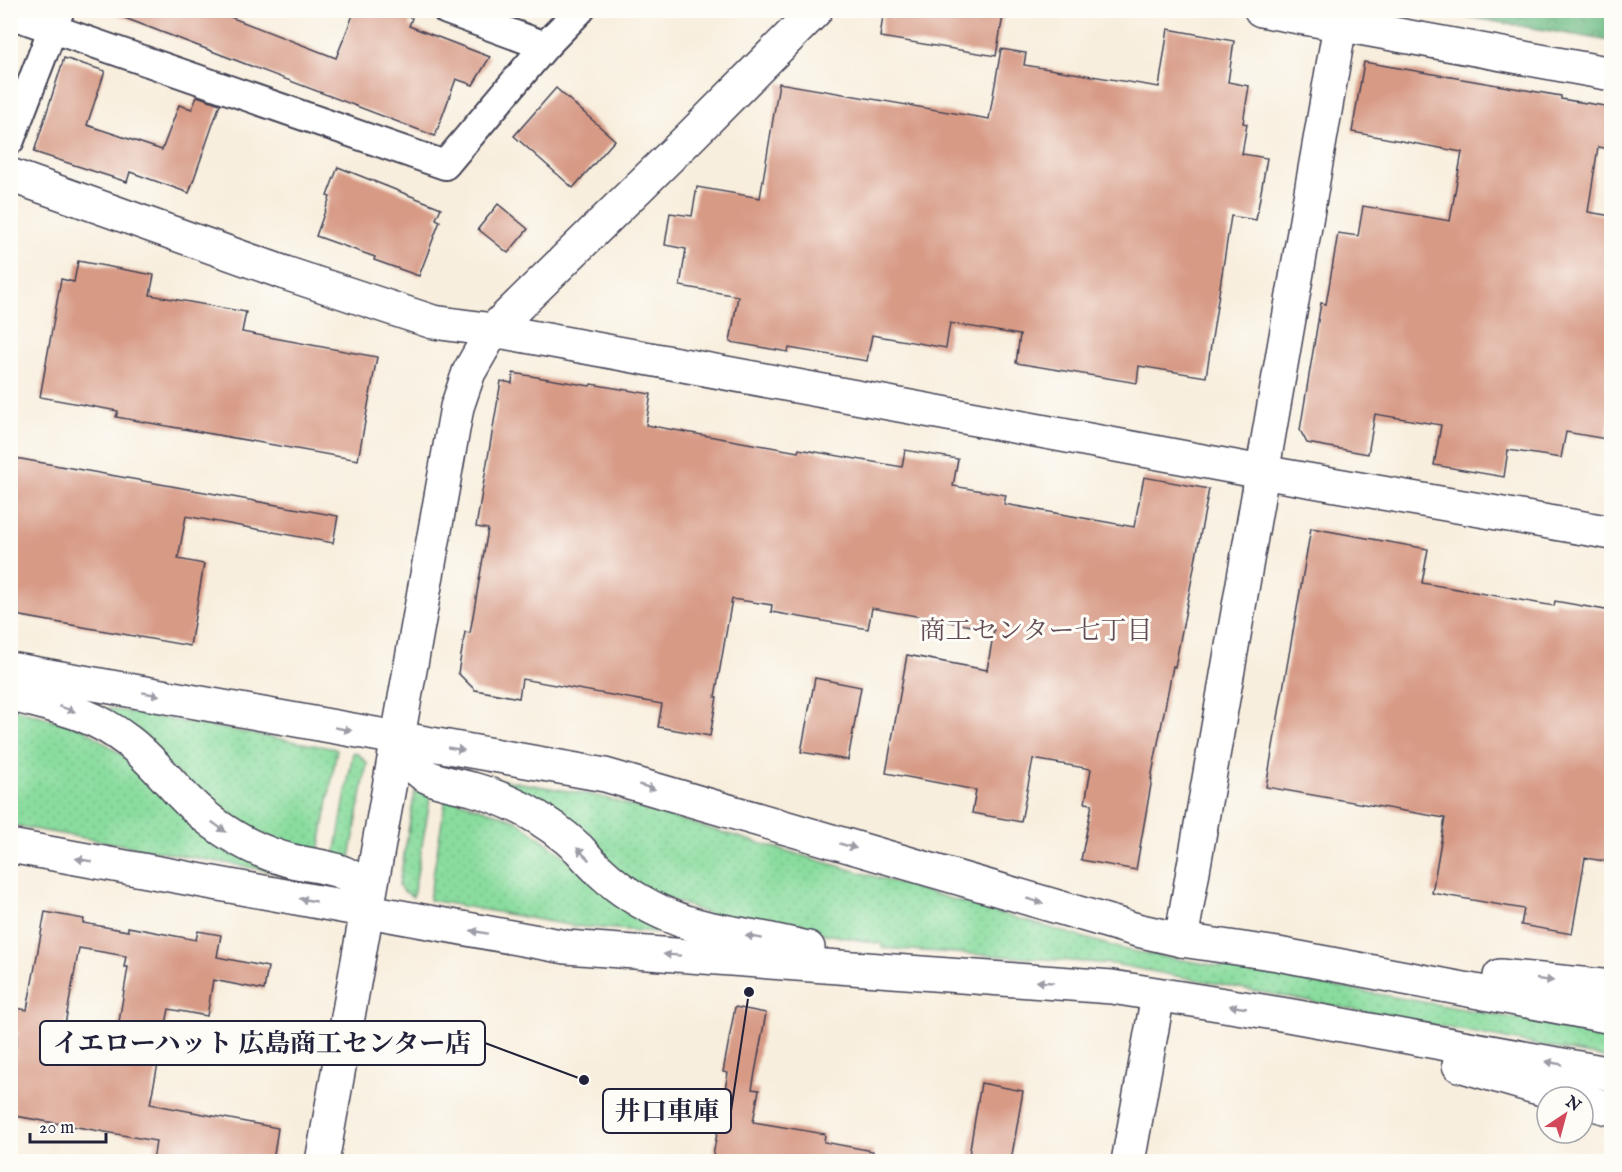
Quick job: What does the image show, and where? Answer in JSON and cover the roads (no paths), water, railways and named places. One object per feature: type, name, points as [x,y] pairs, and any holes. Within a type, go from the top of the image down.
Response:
[{"type":"street","points":[[447,10],[545,45]]},
{"type":"street","points":[[10,14],[56,20],[445,165],[545,45],[580,10]]},
{"type":"street","points":[[322,1161],[457,407],[469,372],[493,330],[816,10]]},
{"type":"street","points":[[1261,10],[1611,74]]},
{"type":"street","points":[[10,140],[56,20]]},
{"type":"street","points":[[1181,940],[1340,26]]},
{"type":"street","points":[[10,176],[285,273],[434,322],[493,330],[1262,472],[1611,533]]},
{"type":"street","points":[[10,669],[605,775],[1137,930],[1181,940],[1278,954],[1611,1017]]},
{"type":"street","points":[[10,694],[72,710],[108,727],[149,758],[198,811],[234,837],[278,857],[349,875],[361,887],[365,897],[366,911]]},
{"type":"street","points":[[399,739],[412,764],[425,776],[441,783],[472,789],[499,798],[534,816],[562,835],[618,887],[640,902],[672,917],[705,928],[934,974]]},
{"type":"street","points":[[10,846],[566,947],[1112,987],[1287,1015],[1611,1074]]},
{"type":"street","points":[[1278,954],[1611,987]]},
{"type":"street","points":[[1128,1161],[1158,995]]},
{"type":"street","points":[[1287,1015],[1535,1087]]},
{"type":"street","points":[[1595,1104],[1611,1109]]},
{"type":"place","name":"井口車庫","points":[[749,992]]},
{"type":"place","name":"イエローハット 広島商工センター店","points":[[584,1080]]},
{"type":"district","name":"商工センター七丁目","points":[[1036,630]]}]
